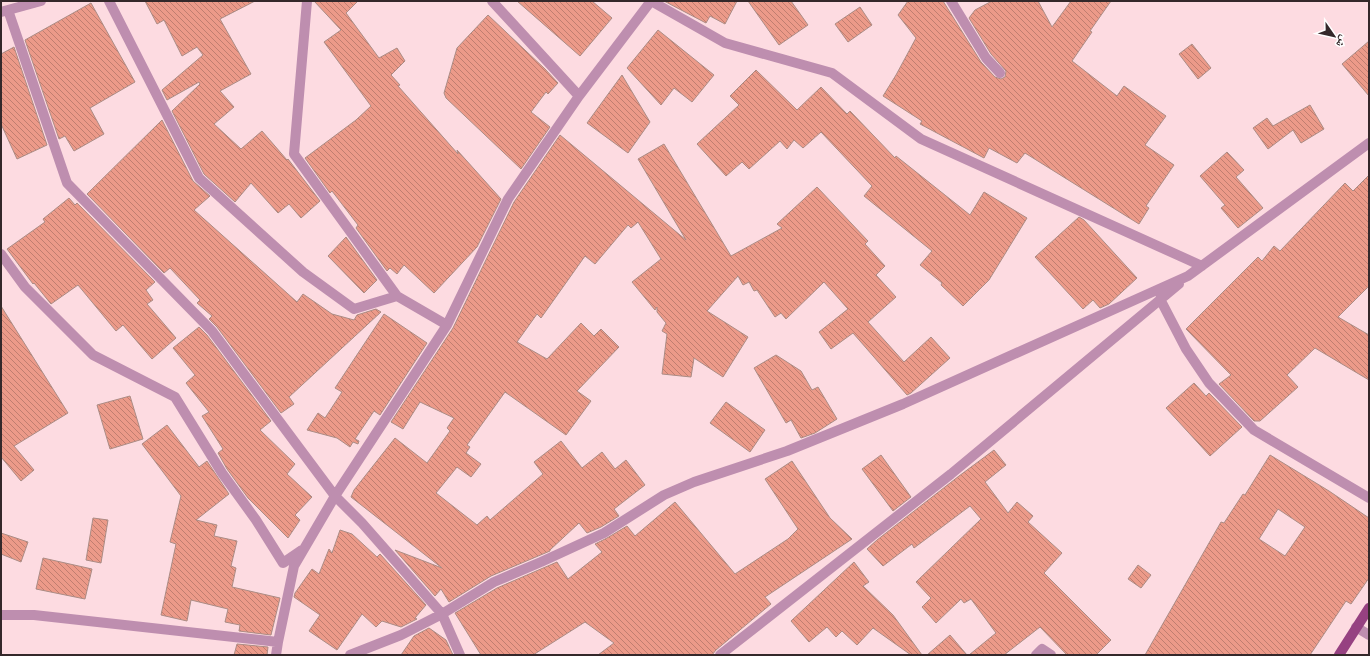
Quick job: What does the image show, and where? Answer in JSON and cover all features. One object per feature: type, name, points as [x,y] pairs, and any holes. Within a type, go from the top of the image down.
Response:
[{"type":"main road","points":[[1339,655],[1369,608]]},
{"type":"street","points":[[41,1],[4,11],[67,183],[212,331],[335,496],[362,522],[442,614],[460,655]]},
{"type":"street","points":[[109,1],[199,178],[303,272],[354,309],[397,296]]},
{"type":"street","points":[[307,1],[294,154],[397,296],[447,325]]},
{"type":"street","points":[[492,1],[579,96]]},
{"type":"street","points":[[276,655],[294,566],[335,496],[447,325],[508,199],[579,96],[651,1],[725,44],[832,73],[921,138],[1202,266]]},
{"type":"street","points":[[951,1],[986,58],[1000,73]]},
{"type":"street","points":[[720,655],[951,474],[1188,276],[1369,142]]},
{"type":"street","points":[[1,254],[25,288],[93,355],[175,397],[222,473],[256,520],[283,563],[305,548]]},
{"type":"street","points":[[350,655],[401,635],[442,614],[494,582],[604,533],[664,495],[694,482],[787,451],[903,404],[1188,276]]},
{"type":"street","points":[[1160,299],[1186,349],[1209,383],[1254,430],[1369,498]]},
{"type":"street","points":[[1,615],[34,615],[278,642]]},
{"type":"street","points":[[1356,628],[1369,635]]},
{"type":"street","points":[[1036,655],[1042,649],[1051,655]]},
{"type":"building","points":[[145,1],[255,1],[220,19],[251,74],[220,91],[234,107],[214,124],[241,149],[262,131],[287,160],[288,159],[320,201],[301,218],[289,204],[278,213],[251,183],[235,202],[204,174],[172,111],[200,84],[199,82],[167,100],[162,90],[203,55],[197,47],[182,56],[164,20],[157,24]]},
{"type":"building","points":[[314,1],[358,1],[346,13],[379,58],[397,48],[405,61],[391,75],[400,85],[398,86],[458,154],[457,150],[501,199],[477,247],[434,293],[404,265],[397,274],[390,268],[387,271],[356,228],[358,225],[332,191],[330,193],[305,158],[356,120],[371,106],[324,42],[341,30]]},
{"type":"building","points":[[517,1],[592,1],[612,18],[580,56]]},
{"type":"building","points":[[664,1],[737,1],[725,24],[710,16],[706,23]]},
{"type":"building","points":[[748,1],[791,1],[808,25],[779,45]]},
{"type":"building","points":[[908,1],[943,1],[981,62],[995,77],[1001,79],[1005,77],[1006,71],[991,54],[969,18],[975,10],[992,1],[1038,1],[1052,27],[1071,1],[1111,1],[1090,31],[1092,32],[1072,61],[1117,96],[1124,86],[1166,116],[1145,145],[1174,165],[1146,206],[1149,208],[1139,224],[1025,153],[1017,163],[989,148],[984,158],[920,124],[922,121],[883,96],[916,38],[898,15]]},
{"type":"building","points":[[91,3],[135,82],[90,108],[104,134],[74,151],[65,136],[59,139],[25,40]]},
{"type":"building","points":[[860,7],[872,25],[848,42],[835,24]]},
{"type":"building","points":[[488,15],[558,83],[548,94],[546,92],[531,112],[550,127],[521,169],[446,98],[444,93],[457,48]]},
{"type":"building","points":[[658,30],[714,75],[692,102],[674,88],[661,105],[627,68]]},
{"type":"building","points":[[1369,41],[1369,96],[1342,64]]},
{"type":"building","points":[[1192,44],[1211,68],[1198,79],[1179,54]]},
{"type":"building","points":[[14,47],[47,145],[17,159],[1,124],[1,54]]},
{"type":"building","points":[[756,70],[797,110],[821,87],[847,114],[850,111],[895,158],[896,156],[970,215],[984,192],[1027,218],[989,280],[963,306],[941,285],[942,283],[920,265],[932,251],[864,196],[872,186],[821,132],[803,148],[794,140],[787,149],[780,141],[749,169],[742,162],[726,176],[697,144],[739,105],[730,96]]},
{"type":"building","points":[[622,75],[650,122],[628,153],[587,123]]},
{"type":"building","points":[[1310,105],[1324,129],[1301,143],[1293,130],[1268,149],[1253,128],[1267,118],[1273,126]]},
{"type":"building","points":[[162,120],[193,181],[210,196],[194,210],[297,302],[303,294],[332,314],[354,320],[357,315],[376,309],[381,312],[289,397],[294,404],[281,413],[217,327],[209,319],[212,316],[197,303],[200,300],[170,268],[164,273],[87,194]]},
{"type":"building","points":[[560,135],[686,240],[638,159],[664,144],[731,256],[782,228],[777,224],[817,187],[868,241],[865,244],[885,266],[876,275],[896,297],[868,322],[904,362],[931,337],[950,358],[907,395],[853,333],[831,349],[819,332],[848,309],[824,282],[786,319],[781,313],[775,317],[757,290],[754,291],[749,282],[743,285],[738,276],[707,311],[748,337],[723,377],[694,358],[691,377],[662,374],[667,334],[662,331],[666,323],[657,312],[657,307],[655,310],[632,282],[661,259],[638,222],[631,228],[628,225],[595,264],[585,256],[541,318],[537,314],[517,342],[547,359],[581,323],[594,336],[601,329],[619,347],[577,391],[591,401],[566,435],[505,392],[467,445],[470,447],[466,453],[481,464],[471,477],[457,467],[436,493],[477,525],[487,516],[490,520],[543,474],[534,462],[561,441],[582,468],[602,452],[615,469],[626,460],[645,485],[614,509],[619,516],[601,527],[587,533],[579,523],[550,551],[491,576],[449,602],[441,589],[435,596],[395,550],[442,568],[351,497],[354,490],[395,438],[427,463],[450,431],[447,428],[454,418],[420,402],[403,429],[391,422],[453,328],[514,202]]},
{"type":"building","points":[[1227,152],[1244,170],[1236,177],[1263,208],[1238,228],[1221,208],[1225,205],[1200,176]]},
{"type":"building","points":[[1369,175],[1369,286],[1338,317],[1369,335],[1369,380],[1315,348],[1287,375],[1298,387],[1260,421],[1254,421],[1219,384],[1231,375],[1186,329],[1258,257],[1262,261],[1274,246],[1280,251],[1345,183],[1353,191]]},
{"type":"building","points":[[69,198],[75,205],[77,203],[155,282],[146,290],[153,300],[147,304],[176,338],[152,359],[123,325],[116,331],[78,285],[51,304],[34,283],[33,284],[7,249],[45,222],[43,219]]},
{"type":"building","points":[[1079,217],[1084,220],[1137,278],[1109,304],[1100,308],[1093,300],[1083,309],[1035,257]]},
{"type":"building","points":[[346,237],[377,280],[364,293],[328,256]]},
{"type":"building","points":[[1,306],[68,413],[14,446],[34,470],[21,481],[1,457]]},
{"type":"building","points":[[384,314],[427,343],[380,415],[374,411],[355,439],[359,441],[358,444],[353,442],[350,447],[337,438],[307,430],[318,413],[325,418],[342,392],[335,388]]},
{"type":"building","points":[[199,327],[207,335],[271,421],[260,430],[295,464],[287,474],[312,497],[295,515],[300,520],[288,538],[248,498],[227,469],[218,453],[223,449],[202,416],[209,412],[186,383],[195,375],[173,348]]},
{"type":"building","points":[[776,355],[801,371],[812,390],[818,387],[837,419],[815,433],[801,438],[791,420],[786,423],[754,368]]},
{"type":"building","points":[[1194,383],[1206,396],[1209,393],[1242,427],[1210,456],[1166,408]]},
{"type":"building","points":[[130,396],[143,439],[110,449],[97,405]]},
{"type":"building","points":[[726,402],[765,430],[750,452],[710,423]]},
{"type":"building","points":[[167,425],[199,467],[207,461],[229,494],[196,520],[217,525],[214,536],[237,541],[231,566],[236,568],[232,587],[280,598],[271,635],[239,631],[240,625],[225,622],[228,609],[191,600],[187,621],[161,615],[176,544],[170,542],[181,496],[142,444]]},
{"type":"building","points":[[994,450],[1006,465],[985,482],[1008,513],[1017,502],[1033,516],[1028,522],[1062,553],[1044,573],[1111,640],[1096,655],[1067,655],[1040,627],[1004,655],[969,655],[996,633],[971,599],[964,603],[961,599],[936,623],[922,607],[931,598],[916,582],[981,519],[970,506],[914,548],[912,544],[883,566],[867,549]]},
{"type":"building","points":[[881,455],[911,497],[893,511],[862,469]]},
{"type":"building","points":[[1270,455],[1329,491],[1369,518],[1369,578],[1351,604],[1346,601],[1310,655],[1145,655],[1221,522],[1224,523],[1243,494],[1245,495]],"holes":[[[1278,509],[1305,527],[1285,556],[1259,539]]]},
{"type":"building","points":[[792,461],[830,518],[852,539],[765,597],[771,604],[712,655],[598,655],[614,643],[585,622],[533,655],[481,655],[455,613],[497,588],[557,562],[568,579],[602,552],[595,544],[627,526],[635,536],[675,502],[735,574],[788,539],[798,529],[765,479]]},
{"type":"building","points":[[93,518],[108,520],[101,563],[86,560]]},
{"type":"building","points":[[340,530],[352,534],[377,557],[380,554],[426,605],[415,618],[417,619],[401,627],[382,621],[376,627],[362,614],[337,650],[309,631],[320,615],[294,597],[295,593],[312,569],[319,574],[329,549],[332,553]]},
{"type":"building","points":[[1,533],[28,542],[21,562],[1,554]]},
{"type":"building","points":[[43,558],[92,569],[85,599],[36,589]]},
{"type":"building","points":[[854,562],[869,582],[863,586],[893,615],[922,655],[911,655],[873,628],[857,645],[842,631],[836,637],[827,627],[809,642],[791,621]]},
{"type":"building","points":[[1138,565],[1151,575],[1141,588],[1128,579]]},
{"type":"building","points":[[429,628],[446,640],[453,655],[401,655],[414,636]]},
{"type":"building","points":[[950,635],[967,655],[927,655]]},
{"type":"building","points":[[237,644],[268,647],[267,655],[234,655]]}]
